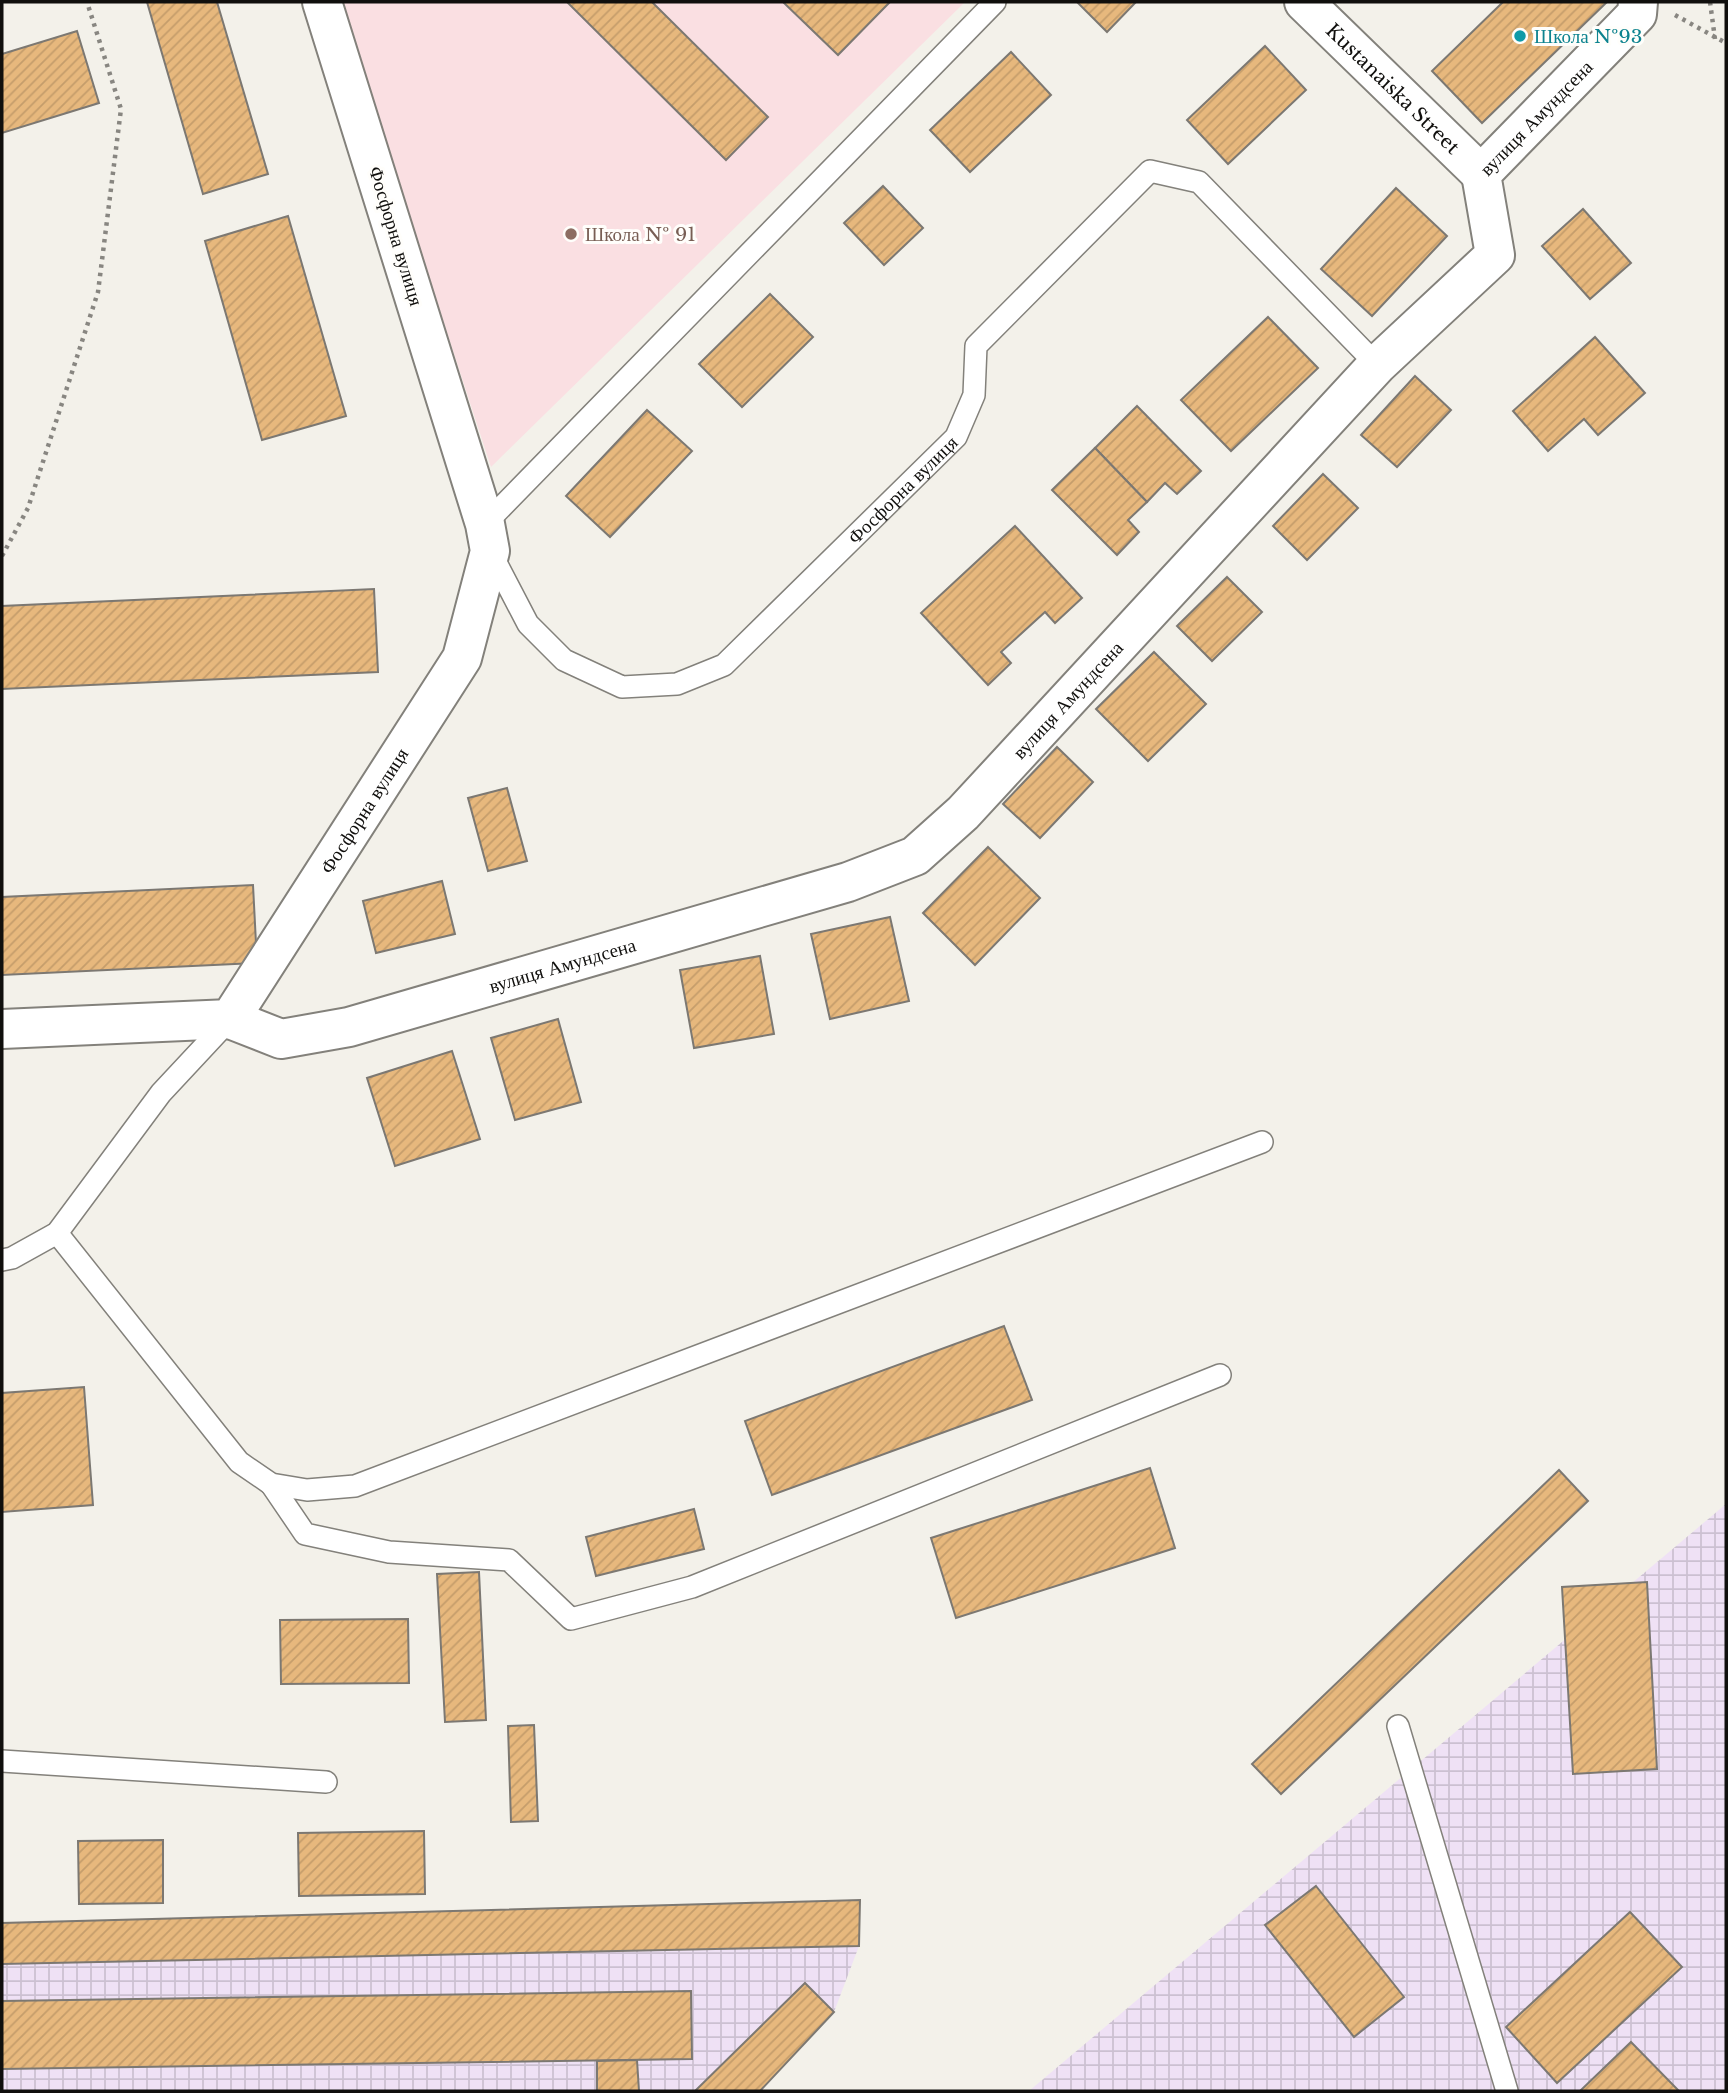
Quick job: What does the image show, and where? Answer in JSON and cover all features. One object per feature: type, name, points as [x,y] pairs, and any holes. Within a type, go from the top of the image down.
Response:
[{"type":"street","name":"Фосфорна вулиця","points":[[230,1019],[462,658],[487,538],[322,2]]},
{"type":"street","name":"Kustanaiska Street","points":[[1304,2],[1481,174]]},
{"type":"street","name":"вулиця Амундсена","points":[[230,1019],[281,1039],[349,1027],[848,882],[915,856],[963,813],[1377,365],[1495,255],[1481,174],[1637,14],[1655,8]]},
{"type":"street","points":[[2,1029],[230,1019]]},
{"type":"lane","points":[[487,538],[995,2]]},
{"type":"lane","name":"Фосфорна вулиця","points":[[487,538],[528,624],[564,660],[622,687],[677,684],[724,665],[956,437],[974,396],[976,346],[1150,172],[1199,182],[1377,365]]},
{"type":"lane","name":"Фосфорна вулиця","points":[[2,1260],[12,1258],[57,1233],[161,1093],[230,1019]]},
{"type":"lane","points":[[271,1484],[307,1490],[355,1486],[1262,1142]]},
{"type":"lane","points":[[57,1233],[239,1462],[271,1484],[305,1534],[389,1552],[509,1560],[571,1619],[692,1587],[1220,1375]]},
{"type":"lane","points":[[1398,1726],[1507,2091]]},
{"type":"lane","points":[[2,1761],[326,1782]]},
{"type":"path","points":[[2,556],[28,508],[98,292],[121,108],[87,2]]},
{"type":"path","points":[[1710,2],[1715,38]]},
{"type":"path","points":[[1655,8],[1726,43]]},
{"type":"shaded area","name":"Школа № 91","points":[[339,2],[965,2],[491,467]]},
{"type":"shaded area","points":[[1726,1504],[1726,2091],[1029,2091]]},
{"type":"shaded area","points":[[860,1900],[859,1946],[834,2012],[760,2091],[2,2091],[2,1923]]},
{"type":"building","points":[[147,2],[217,2],[268,174],[203,194]]},
{"type":"building","points":[[567,2],[652,2],[768,117],[726,160]]},
{"type":"building","points":[[783,2],[888,2],[889,3],[838,55]]},
{"type":"building","points":[[1077,2],[1136,2],[1107,32]]},
{"type":"building","name":"Школа №93","points":[[1503,2],[1607,2],[1482,123],[1432,71]]},
{"type":"building","points":[[77,31],[99,103],[2,133],[2,54]]},
{"type":"building","points":[[1265,46],[1306,90],[1228,164],[1187,120]]},
{"type":"building","points":[[1011,52],[1051,95],[970,172],[930,130]]},
{"type":"building","points":[[883,186],[923,228],[884,265],[844,223]]},
{"type":"building","points":[[1396,188],[1447,236],[1372,316],[1321,269]]},
{"type":"building","points":[[1583,209],[1631,263],[1590,299],[1542,246]]},
{"type":"building","points":[[288,216],[346,416],[262,440],[205,241]]},
{"type":"building","points":[[770,294],[813,337],[742,407],[699,364]]},
{"type":"building","points":[[1268,317],[1318,368],[1231,451],[1181,400]]},
{"type":"building","points":[[1595,337],[1645,393],[1598,435],[1584,419],[1548,451],[1513,411]]},
{"type":"building","points":[[1415,376],[1451,410],[1397,467],[1361,435]]},
{"type":"building","points":[[1137,406],[1201,471],[1177,494],[1165,483],[1147,502],[1095,448]]},
{"type":"building","points":[[647,410],[692,451],[610,537],[566,496]]},
{"type":"building","points":[[1095,448],[1147,502],[1128,520],[1139,532],[1117,555],[1052,490]]},
{"type":"building","points":[[1323,474],[1358,508],[1307,560],[1273,526]]},
{"type":"building","points":[[1015,526],[1082,598],[1055,623],[1045,612],[1001,652],[1011,663],[988,685],[921,613]]},
{"type":"building","points":[[1227,577],[1262,612],[1212,661],[1177,626]]},
{"type":"building","points":[[374,589],[378,672],[2,689],[2,606]]},
{"type":"building","points":[[1154,652],[1206,704],[1148,761],[1096,709]]},
{"type":"building","points":[[1057,747],[1093,782],[1040,838],[1003,804]]},
{"type":"building","points":[[507,788],[527,861],[488,871],[468,798]]},
{"type":"building","points":[[988,847],[1040,898],[975,965],[923,913]]},
{"type":"building","points":[[442,881],[455,934],[376,953],[363,901]]},
{"type":"building","points":[[253,885],[257,963],[2,975],[2,897]]},
{"type":"building","points":[[890,917],[909,1001],[830,1019],[811,934]]},
{"type":"building","points":[[760,956],[774,1034],[694,1048],[680,970]]},
{"type":"building","points":[[558,1019],[581,1102],[515,1120],[491,1038]]},
{"type":"building","points":[[452,1051],[480,1139],[395,1166],[367,1078]]},
{"type":"building","points":[[1004,1326],[1032,1400],[772,1495],[745,1421]]},
{"type":"building","points":[[84,1387],[93,1505],[2,1512],[2,1393]]},
{"type":"building","points":[[1150,1468],[1175,1548],[956,1618],[931,1538]]},
{"type":"building","points":[[1559,1470],[1588,1501],[1281,1794],[1252,1764]]},
{"type":"building","points":[[694,1509],[704,1549],[596,1576],[586,1537]]},
{"type":"building","points":[[479,1572],[486,1720],[445,1722],[437,1574]]},
{"type":"building","points":[[1647,1582],[1657,1769],[1573,1774],[1562,1587]]},
{"type":"building","points":[[408,1619],[409,1683],[281,1684],[280,1620]]},
{"type":"building","points":[[534,1725],[538,1821],[511,1822],[508,1726]]},
{"type":"building","points":[[424,1831],[425,1894],[299,1896],[298,1833]]},
{"type":"building","points":[[163,1840],[163,1903],[79,1904],[78,1841]]},
{"type":"building","points":[[1316,1886],[1404,1997],[1354,2037],[1265,1925]]},
{"type":"building","points":[[860,1900],[859,1946],[2,1964],[2,1923]]},
{"type":"building","points":[[1630,1912],[1682,1967],[1557,2083],[1506,2027]]},
{"type":"building","points":[[805,1983],[834,2012],[760,2091],[695,2091]]},
{"type":"building","points":[[691,1991],[692,2059],[2,2069],[2,2001]]},
{"type":"building","points":[[1631,2042],[1679,2091],[1580,2091]]},
{"type":"building","points":[[637,2060],[639,2091],[597,2091],[597,2061]]},
{"type":"place","name":"Школа №93","points":[[1520,36]]},
{"type":"place","name":"Школа № 91","points":[[571,234]]}]
